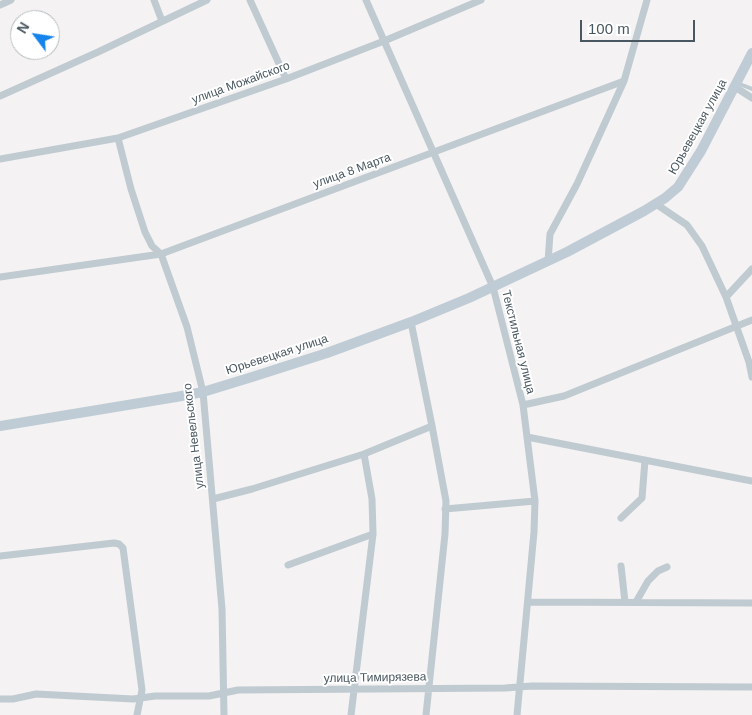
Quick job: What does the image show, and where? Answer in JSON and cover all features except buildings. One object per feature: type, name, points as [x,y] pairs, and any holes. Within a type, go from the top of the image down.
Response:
[{"type":"main road","name":"Юрьевецкая улица","points":[[0,426],[60,418],[203,392],[327,353],[411,322],[548,261],[656,204],[672,193],[684,180],[752,52]]},
{"type":"street","points":[[0,5],[11,0]]},
{"type":"street","points":[[154,0],[162,22]]},
{"type":"street","points":[[0,96],[207,0]]},
{"type":"street","points":[[250,0],[286,79]]},
{"type":"street","name":"Текстильная улица","points":[[366,0],[493,287],[523,405],[535,501],[534,532],[517,715]]},
{"type":"street","name":"улица Можайского","points":[[0,159],[118,138],[286,79],[384,41],[481,0]]},
{"type":"street","points":[[548,261],[550,234],[577,184],[624,81],[647,0]]},
{"type":"street","name":"улица 8 Марта","points":[[0,277],[161,254],[624,81]]},
{"type":"street","points":[[736,85],[752,98]]},
{"type":"street","name":"улица Невельского","points":[[118,138],[131,189],[145,232],[152,246],[161,254],[186,327],[203,392],[222,609],[224,715]]},
{"type":"street","points":[[656,204],[687,225],[702,246],[726,297],[751,362],[752,377]]},
{"type":"street","points":[[726,297],[752,269]]},
{"type":"street","points":[[523,405],[564,396],[752,320]]},
{"type":"street","points":[[411,322],[446,501],[445,534],[426,715]]},
{"type":"street","points":[[213,499],[252,489],[364,454],[432,426]]},
{"type":"street","points":[[527,437],[752,481]]},
{"type":"street","points":[[351,715],[373,534],[372,499],[364,454]]},
{"type":"street","points":[[621,518],[642,498],[645,460]]},
{"type":"street","points":[[445,508],[535,501]]},
{"type":"street","points":[[288,566],[373,534]]},
{"type":"street","points":[[0,556],[114,543],[119,544],[123,548],[142,690],[137,715]]},
{"type":"street","points":[[621,566],[625,602]]},
{"type":"street","points":[[636,602],[648,581],[658,571],[667,568]]},
{"type":"street","points":[[528,602],[752,603]]},
{"type":"street","name":"улица Тимирязева","points":[[0,699],[13,700],[36,694],[133,700],[155,696],[208,696],[238,690],[520,688],[532,686],[752,687]]},
{"type":"lane","points":[[736,85],[752,88]]}]
